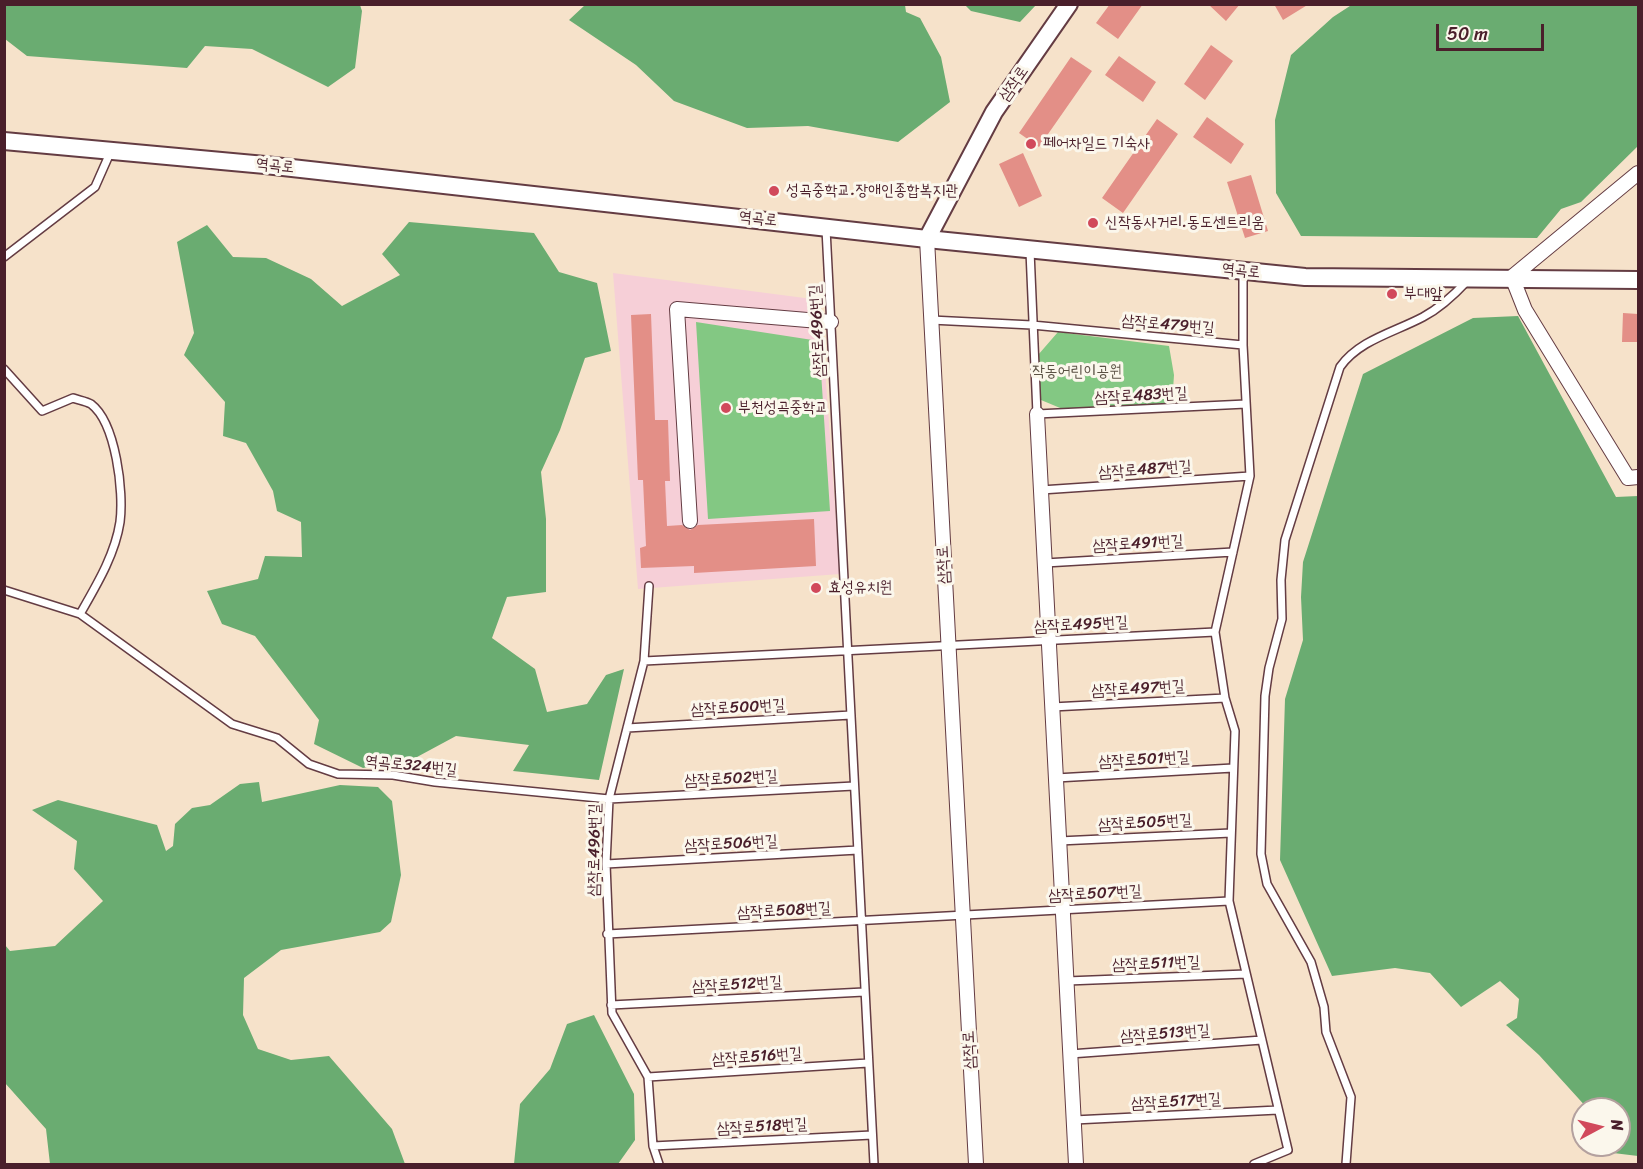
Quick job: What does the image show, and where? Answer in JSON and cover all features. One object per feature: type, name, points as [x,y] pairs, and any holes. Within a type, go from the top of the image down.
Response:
[{"type":"street","name":"삼작로","points":[[976,1164],[927,239],[994,112],[1069,4]]},
{"type":"street","name":"역곡로","points":[[4,141],[111,150],[1244,272],[1305,277],[1512,277],[1638,280]]},
{"type":"street","points":[[1638,173],[1512,277],[1525,310],[1628,478],[1638,477]]},
{"type":"street","points":[[690,521],[677,309],[831,322]]},
{"type":"street","points":[[1037,414],[1076,1164]]},
{"type":"lane","points":[[4,257],[95,188],[111,150]]},
{"type":"lane","name":"삼작로496번길","points":[[826,227],[874,1164]]},
{"type":"lane","points":[[1030,249],[1037,414]]},
{"type":"lane","points":[[1244,272],[1243,345],[1250,476],[1215,632],[1225,698],[1235,731],[1229,901],[1288,1150],[1254,1164]]},
{"type":"lane","points":[[1346,1164],[1351,1097],[1326,1032],[1324,1007],[1311,962],[1267,884],[1261,854],[1265,696],[1269,668],[1282,619],[1281,580],[1285,540],[1340,367],[1346,358],[1424,316],[1452,297],[1470,277]]},
{"type":"lane","name":"삼작로479번길","points":[[931,320],[1032,326],[1243,345]]},
{"type":"lane","points":[[4,369],[42,411],[73,398],[91,404],[106,425],[120,471],[120,522],[105,569],[80,614]]},
{"type":"lane","name":"삼작로483번길","points":[[1037,414],[1246,404]]},
{"type":"lane","name":"삼작로487번길","points":[[1041,490],[1250,476]]},
{"type":"lane","name":"삼작로491번길","points":[[1045,563],[1233,552]]},
{"type":"lane","name":"삼작로496번길","points":[[649,586],[644,661],[609,799],[606,864],[607,934],[612,1013],[648,1077],[653,1146],[659,1164]]},
{"type":"lane","name":"역곡로324번길","points":[[4,590],[80,614],[232,724],[277,738],[309,764],[338,774],[393,775],[435,782],[609,799]]},
{"type":"lane","name":"삼작로495번길","points":[[948,645],[1215,632]]},
{"type":"lane","points":[[644,661],[948,645]]},
{"type":"lane","name":"삼작로497번길","points":[[1052,707],[1225,698]]},
{"type":"lane","name":"삼작로500번길","points":[[627,728],[851,715]]},
{"type":"lane","name":"삼작로501번길","points":[[1056,778],[1233,768]]},
{"type":"lane","name":"삼작로502번길","points":[[609,799],[854,786]]},
{"type":"lane","name":"삼작로505번길","points":[[1059,841],[1231,833]]},
{"type":"lane","name":"삼작로506번길","points":[[606,864],[858,850]]},
{"type":"lane","name":"삼작로507번길","points":[[963,914],[1229,901]]},
{"type":"lane","name":"삼작로508번길","points":[[607,934],[963,914]]},
{"type":"lane","name":"삼작로511번길","points":[[1067,981],[1246,974]]},
{"type":"lane","name":"삼작로512번길","points":[[611,1005],[864,992]]},
{"type":"lane","name":"삼작로513번길","points":[[1071,1054],[1262,1040]]},
{"type":"lane","name":"삼작로516번길","points":[[648,1077],[868,1063]]},
{"type":"lane","name":"삼작로517번길","points":[[1074,1120],[1278,1110]]},
{"type":"lane","name":"삼작로518번길","points":[[653,1146],[872,1135]]},
{"type":"shaded area","points":[[613,273],[820,300],[840,574],[638,589]]},
{"type":"green space","points":[[1353,4],[1638,5],[1638,146],[1581,202],[1561,209],[1537,238],[1301,236],[1276,193],[1275,120],[1291,55],[1333,17]]},
{"type":"green space","points":[[5,5],[360,5],[362,11],[355,68],[328,87],[252,49],[205,46],[187,68],[27,56],[5,39]]},
{"type":"green space","points":[[585,5],[905,5],[906,12],[920,18],[941,57],[950,102],[898,142],[808,126],[747,128],[674,101],[636,65],[569,20]]},
{"type":"green space","points":[[965,5],[1036,5],[1020,22],[971,11]]},
{"type":"green space","points":[[409,222],[534,233],[559,272],[597,283],[611,351],[585,358],[560,430],[541,472],[546,519],[546,592],[507,597],[492,638],[535,669],[547,712],[587,704],[606,675],[624,669],[599,780],[513,771],[529,745],[456,736],[417,757],[363,768],[314,744],[319,720],[255,636],[222,624],[207,591],[258,579],[265,556],[302,557],[301,522],[277,511],[273,491],[246,443],[223,436],[225,402],[184,355],[194,333],[177,242],[207,225],[233,257],[266,258],[311,279],[342,306],[400,275],[382,254]]},
{"type":"green space","points":[[1518,316],[1616,497],[1638,496],[1638,1156],[1631,1155],[1631,1097],[1577,1097],[1539,1055],[1506,1025],[1517,1018],[1519,999],[1500,981],[1461,1007],[1430,973],[1395,968],[1332,976],[1280,860],[1285,699],[1303,640],[1301,597],[1303,562],[1363,374],[1473,318]]},
{"type":"green space","points":[[696,322],[819,341],[830,511],[708,519]]},
{"type":"green space","name":"작동어린이공원","points":[[1058,332],[1169,346],[1174,375],[1172,405],[1065,410],[1041,400],[1038,355]]},
{"type":"green space","points":[[259,782],[262,802],[340,785],[378,787],[392,801],[401,875],[391,922],[380,932],[281,950],[244,978],[243,1015],[258,1049],[291,1060],[329,1056],[392,1129],[405,1164],[50,1164],[46,1129],[5,1083],[5,945],[10,951],[55,946],[103,901],[74,869],[77,841],[32,810],[58,800],[157,825],[166,851],[173,846],[175,824],[192,808],[210,805],[240,784]]},
{"type":"green space","points":[[594,1015],[634,1094],[635,1140],[618,1164],[514,1164],[520,1104],[550,1069],[567,1024]]},
{"type":"building","points":[[1110,4],[1143,4],[1118,39],[1096,23]]},
{"type":"building","points":[[1208,4],[1240,4],[1226,21]]},
{"type":"building","points":[[1274,4],[1309,4],[1283,20]]},
{"type":"building","points":[[1211,45],[1233,61],[1205,100],[1184,84]]},
{"type":"building","points":[[1119,56],[1156,82],[1143,102],[1105,75]]},
{"type":"building","points":[[1071,57],[1092,71],[1039,147],[1019,133]]},
{"type":"building","points":[[1207,117],[1244,144],[1231,164],[1193,137]]},
{"type":"building","points":[[1157,119],[1178,134],[1123,213],[1102,198]]},
{"type":"building","points":[[1023,153],[1042,196],[1019,207],[999,164]]},
{"type":"building","points":[[1251,175],[1268,231],[1245,238],[1227,182]]},
{"type":"building","points":[[1623,313],[1638,314],[1638,342],[1622,342]]},
{"type":"building","points":[[651,314],[655,420],[668,420],[670,481],[665,481],[667,526],[682,525],[690,530],[698,525],[814,519],[816,566],[694,573],[694,566],[641,568],[640,548],[646,546],[643,480],[638,480],[631,315]]},
{"type":"place","name":"페어차일드 기숙사","points":[[1031,144]]},
{"type":"place","name":"성곡중학교.장애인종합복지관","points":[[774,191]]},
{"type":"place","name":"신작동사거리.동도센트리움","points":[[1093,223]]},
{"type":"place","name":"부대앞","points":[[1392,294]]},
{"type":"place","name":"부천성곡중학교","points":[[726,408]]},
{"type":"place","name":"효성유치원","points":[[816,588]]}]
